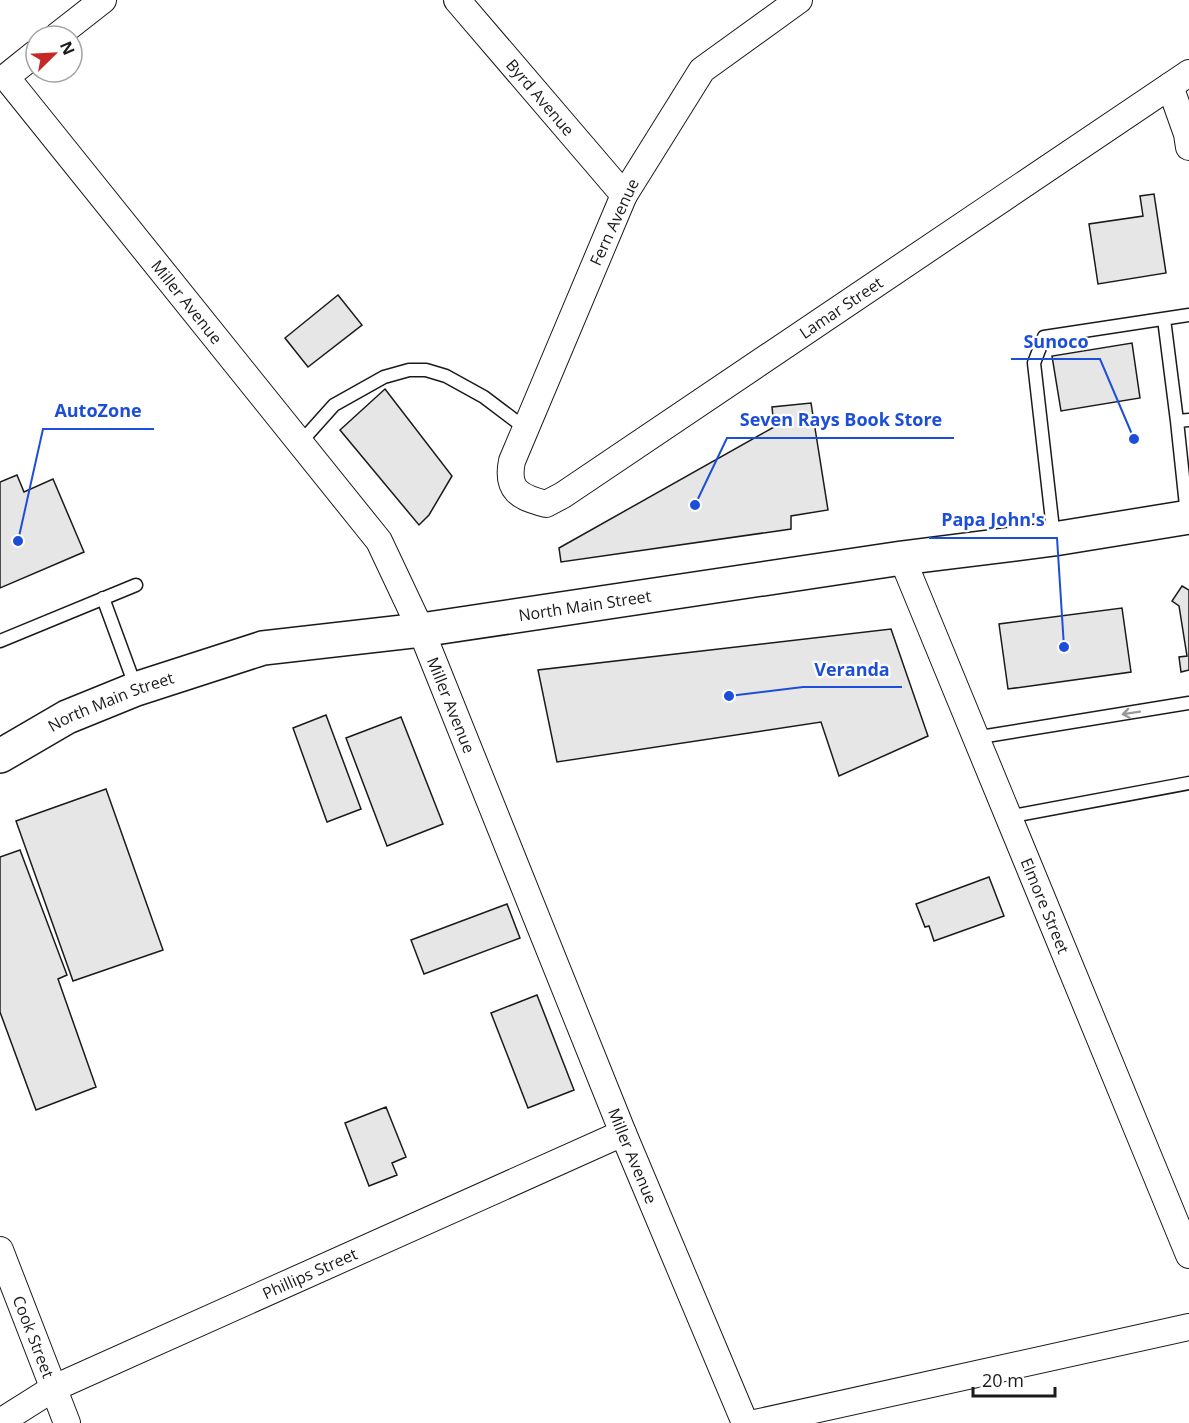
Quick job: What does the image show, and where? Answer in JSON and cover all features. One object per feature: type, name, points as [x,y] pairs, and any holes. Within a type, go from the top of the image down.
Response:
[{"type":"main road","name":"North Main Street","points":[[0,756],[67,717],[136,689],[263,648],[422,630],[902,558],[1054,539],[1188,517]]},
{"type":"street","points":[[72,24],[103,0]]},
{"type":"street","name":"Byrd Avenue","points":[[457,0],[624,195]]},
{"type":"street","name":"Fern Avenue","points":[[512,461],[624,195],[702,70],[799,0]]},
{"type":"street","name":"Miller Avenue","points":[[24,63],[6,77],[379,541],[422,630],[623,1133],[745,1423]]},
{"type":"street","points":[[1179,79],[1189,147]]},
{"type":"street","name":"Lamar Street","points":[[512,461],[509,476],[514,490],[528,499],[546,504],[563,495],[1179,79]]},
{"type":"street","name":"Elmore Street","points":[[902,558],[974,738],[1189,1255]]},
{"type":"street","name":"Phillips Street","points":[[0,1422],[54,1388],[623,1133]]},
{"type":"street","name":"Cook Street","points":[[0,1250],[67,1423]]},
{"type":"street","points":[[755,1423],[1189,1327]]},
{"type":"lane","points":[[1054,539],[1034,363],[1044,337],[1189,315]]},
{"type":"lane","points":[[1164,319],[1183,420],[1188,517]]},
{"type":"lane","points":[[300,443],[334,405],[384,377],[409,370],[426,370],[446,376],[484,397],[525,428]]},
{"type":"lane","points":[[0,641],[136,585]]},
{"type":"lane","points":[[103,598],[136,689]]},
{"type":"lane","points":[[974,738],[1189,703]]},
{"type":"lane","points":[[1007,817],[1189,783]]},
{"type":"building","points":[[1154,194],[1166,273],[1098,284],[1089,224],[1143,216],[1140,196]]},
{"type":"building","points":[[338,295],[362,325],[308,367],[285,338]]},
{"type":"building","points":[[1132,343],[1140,398],[1061,411],[1052,356]]},
{"type":"building","points":[[385,389],[452,476],[429,515],[419,525],[340,430]]},
{"type":"building","points":[[811,403],[828,510],[791,516],[791,529],[561,562],[559,548],[774,427],[772,407]]},
{"type":"building","points":[[17,475],[24,492],[53,479],[84,552],[0,588],[0,482]]},
{"type":"building","points":[[1182,586],[1189,590],[1189,670],[1181,672],[1179,657],[1187,656],[1179,606],[1172,601]]},
{"type":"building","points":[[1122,608],[1131,672],[1008,689],[999,624]]},
{"type":"building","points":[[891,629],[928,736],[839,776],[821,722],[557,762],[538,670]]},
{"type":"building","points":[[326,715],[361,809],[327,822],[293,728]]},
{"type":"building","points":[[401,717],[443,824],[387,846],[346,738]]},
{"type":"building","points":[[106,789],[163,950],[73,981],[16,821]]},
{"type":"building","points":[[20,850],[67,975],[58,979],[96,1087],[36,1110],[0,1012],[0,857]]},
{"type":"building","points":[[989,877],[1004,916],[934,941],[929,926],[925,927],[916,904]]},
{"type":"building","points":[[507,904],[520,938],[424,974],[411,940]]},
{"type":"building","points":[[537,995],[574,1090],[528,1108],[491,1013]]},
{"type":"building","points":[[386,1107],[406,1157],[392,1163],[397,1175],[369,1186],[345,1123]]},
{"type":"place","name":"Sunoco","points":[[1134,439]]},
{"type":"place","name":"Seven Rays Book Store","points":[[695,505]]},
{"type":"place","name":"AutoZone","points":[[18,541]]},
{"type":"place","name":"Papa John's","points":[[1064,647]]},
{"type":"place","name":"Veranda","points":[[729,696]]}]
